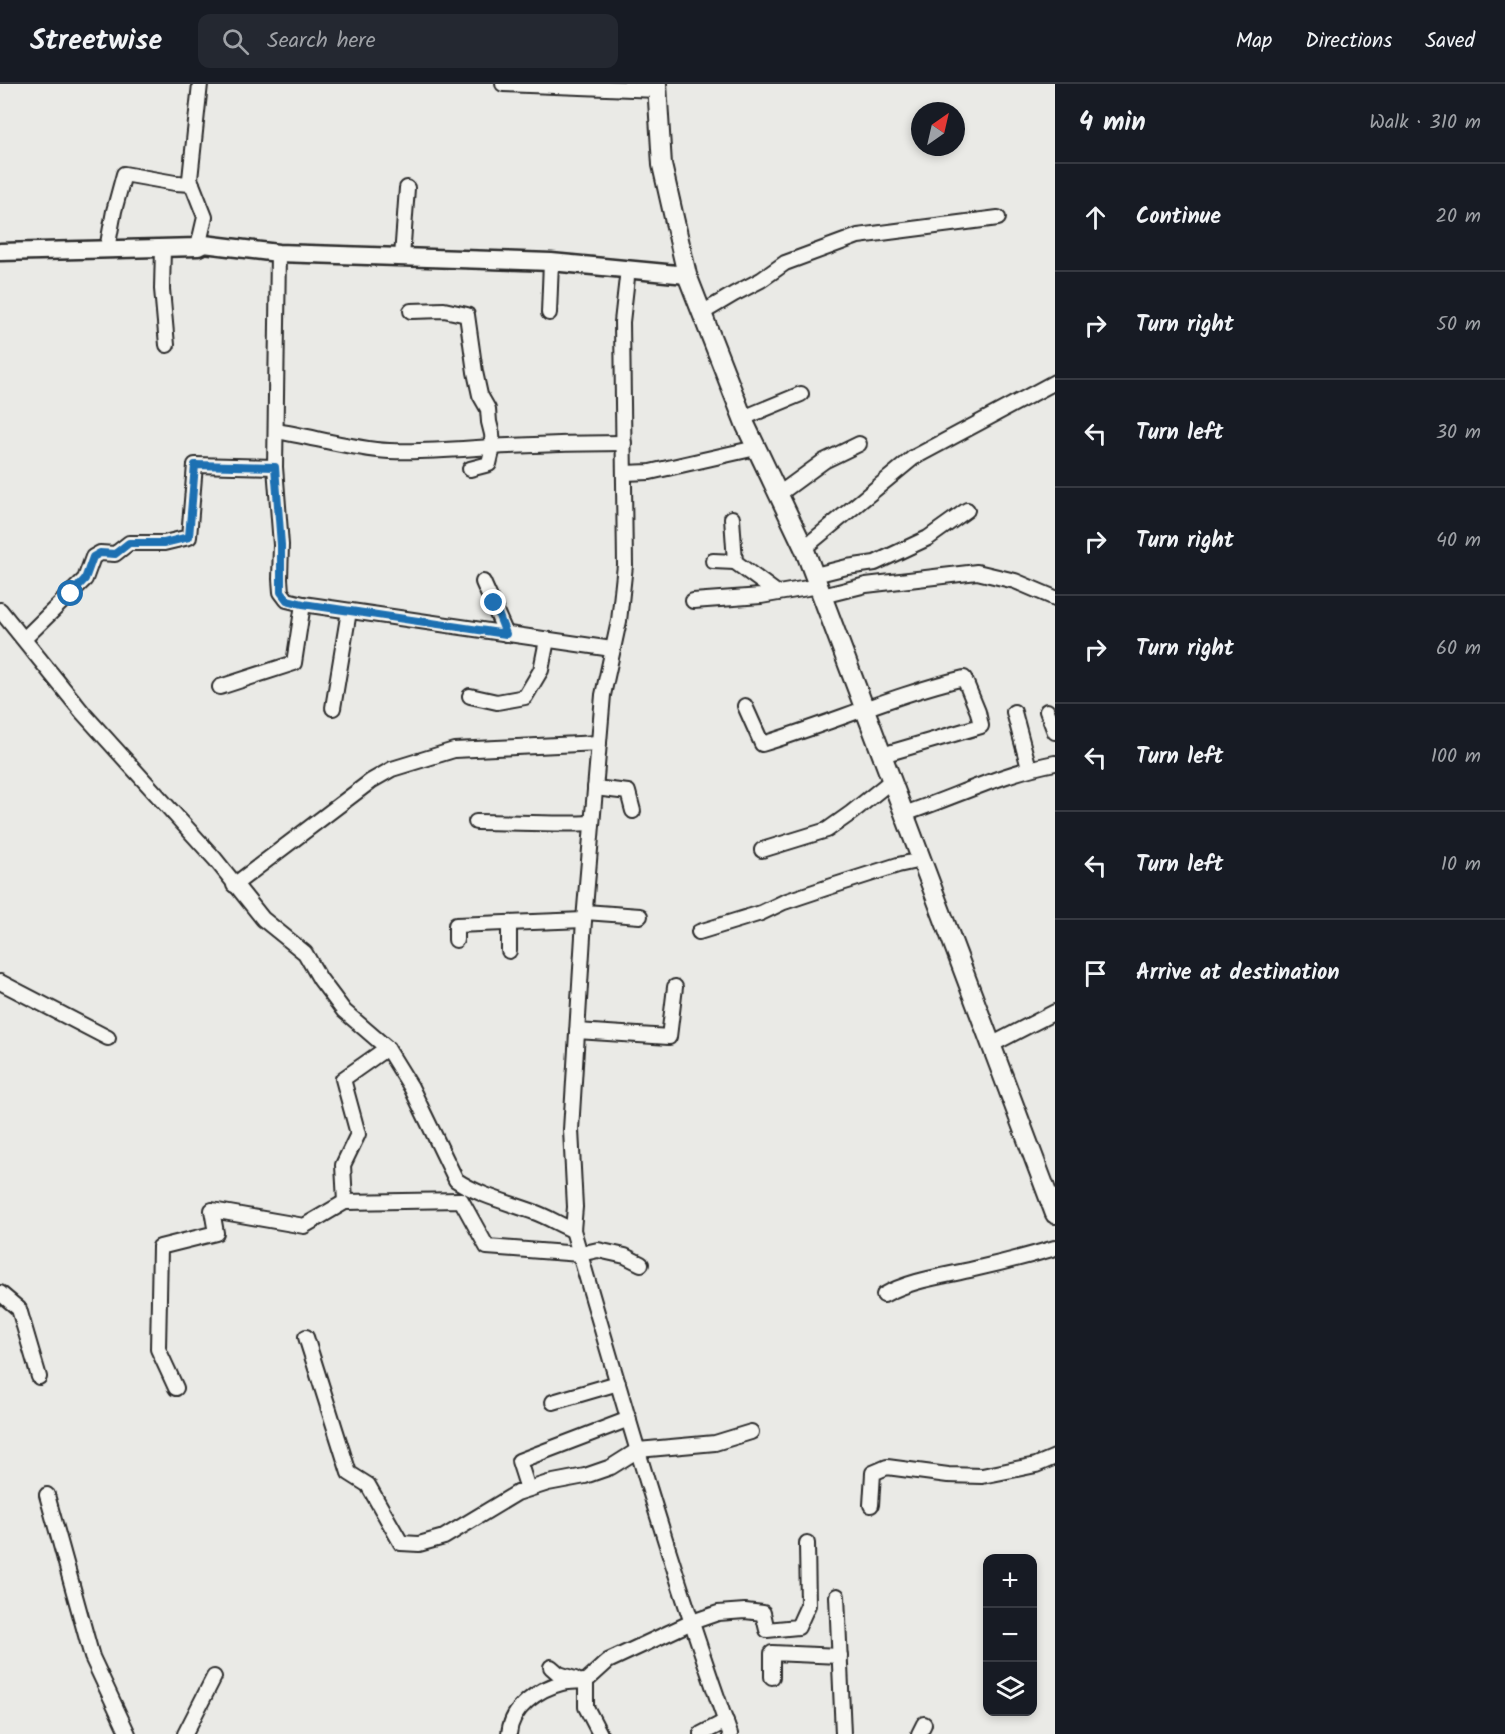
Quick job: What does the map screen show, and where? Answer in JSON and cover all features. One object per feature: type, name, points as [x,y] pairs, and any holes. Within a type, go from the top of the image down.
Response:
[{"type":"main road","points":[[658,87],[662,165],[687,276],[743,418],[804,548],[819,586],[991,1045],[1048,1178],[1055,1214]]},
{"type":"street","points":[[198,247],[205,217],[190,179],[200,84]]},
{"type":"street","points":[[503,84],[658,87]]},
{"type":"street","points":[[107,249],[124,174],[192,184]]},
{"type":"street","points":[[402,257],[407,188]]},
{"type":"street","points":[[702,313],[761,280],[785,263],[858,236],[998,218]]},
{"type":"street","points":[[0,252],[198,247],[204,244],[278,253],[551,262],[687,276]]},
{"type":"street","points":[[163,248],[162,289],[167,345]]},
{"type":"street","points":[[278,253],[275,467],[281,545],[281,592],[287,600],[612,649]]},
{"type":"street","points":[[549,313],[551,262]]},
{"type":"street","points":[[628,269],[622,322],[626,565],[619,621],[603,695],[584,916],[571,1130],[575,1207],[573,1230],[638,1450],[728,1728],[702,1734]]},
{"type":"street","points":[[411,311],[444,310],[466,315],[474,372],[480,395],[488,409],[493,447],[489,464],[470,469]]},
{"type":"street","points":[[804,548],[913,458],[1055,382]]},
{"type":"street","points":[[743,418],[801,394]]},
{"type":"street","points":[[276,431],[354,447],[390,451],[624,443]]},
{"type":"street","points":[[779,494],[824,461],[859,444]]},
{"type":"street","points":[[624,473],[650,472],[756,448]]},
{"type":"street","points":[[24,639],[85,579],[93,557],[100,553],[115,554],[129,543],[164,543],[189,537],[195,465],[275,467]]},
{"type":"street","points":[[819,586],[847,567],[875,563],[928,538],[967,510]]},
{"type":"street","points":[[732,518],[735,562]]},
{"type":"street","points":[[713,561],[735,562],[777,593]]},
{"type":"street","points":[[693,601],[761,596],[819,586],[866,585],[977,572],[1015,581],[1055,598]]},
{"type":"street","points":[[483,582],[506,634]]},
{"type":"street","points":[[220,687],[294,663],[303,604]]},
{"type":"street","points":[[0,610],[83,713],[215,859],[263,919],[305,953],[320,980],[344,1011],[387,1048],[411,1087],[456,1180],[500,1202],[536,1213],[573,1230]]},
{"type":"street","points":[[333,708],[349,611]]},
{"type":"street","points":[[470,696],[497,702],[525,697],[541,670],[547,640]]},
{"type":"street","points":[[745,706],[762,744],[964,678],[978,712],[981,726],[882,755]]},
{"type":"street","points":[[1047,711],[1055,732]]},
{"type":"street","points":[[1014,712],[1029,768]]},
{"type":"street","points":[[234,885],[371,781],[392,769],[454,750],[599,743]]},
{"type":"street","points":[[904,814],[1029,768],[1055,763]]},
{"type":"street","points":[[762,850],[827,830],[891,780]]},
{"type":"street","points":[[595,788],[628,792],[633,811]]},
{"type":"street","points":[[476,822],[561,825],[592,823]]},
{"type":"street","points":[[699,932],[761,913],[784,902],[826,888],[921,860]]},
{"type":"street","points":[[456,940],[456,925],[509,924],[584,916],[640,916]]},
{"type":"street","points":[[509,924],[509,951]]},
{"type":"street","points":[[0,982],[108,1038]]},
{"type":"street","points":[[577,1031],[669,1037],[675,987]]},
{"type":"street","points":[[991,1045],[1055,1012]]},
{"type":"street","points":[[345,1202],[343,1165],[358,1134],[343,1079],[387,1048]]},
{"type":"street","points":[[176,1388],[158,1350],[160,1247],[216,1233],[212,1210],[303,1226],[345,1202],[461,1200],[487,1247],[580,1254],[598,1250],[625,1256],[641,1264]]},
{"type":"street","points":[[885,1295],[894,1290],[938,1277],[1055,1248]]},
{"type":"street","points":[[0,1293],[19,1309],[39,1377]]},
{"type":"street","points":[[306,1337],[349,1473],[368,1485],[401,1543],[419,1544],[444,1538],[517,1493],[611,1467],[638,1450],[715,1443],[751,1432]]},
{"type":"street","points":[[553,1402],[618,1383]]},
{"type":"street","points":[[528,1489],[519,1461],[629,1419]]},
{"type":"street","points":[[871,1505],[873,1473],[887,1467],[948,1475],[982,1476],[1036,1465],[1055,1456]]},
{"type":"street","points":[[47,1495],[92,1657],[128,1734]]},
{"type":"street","points":[[509,1734],[510,1725],[521,1706],[542,1690],[563,1683],[586,1681],[608,1661],[692,1622],[718,1614],[745,1611],[763,1613],[767,1630],[798,1627],[808,1605],[807,1543]]},
{"type":"street","points":[[837,1596],[843,1734]]},
{"type":"street","points":[[772,1677],[772,1653],[840,1656]]},
{"type":"street","points":[[551,1667],[560,1674],[586,1681]]},
{"type":"street","points":[[184,1734],[214,1677]]},
{"type":"street","points":[[586,1681],[586,1707],[600,1734]]},
{"type":"route","points":[[71,594],[89,573],[93,557],[100,553],[115,554],[129,543],[164,543],[189,537],[195,465],[251,465],[275,467],[281,545],[281,592],[287,600],[299,604],[506,634],[494,603]]}]
